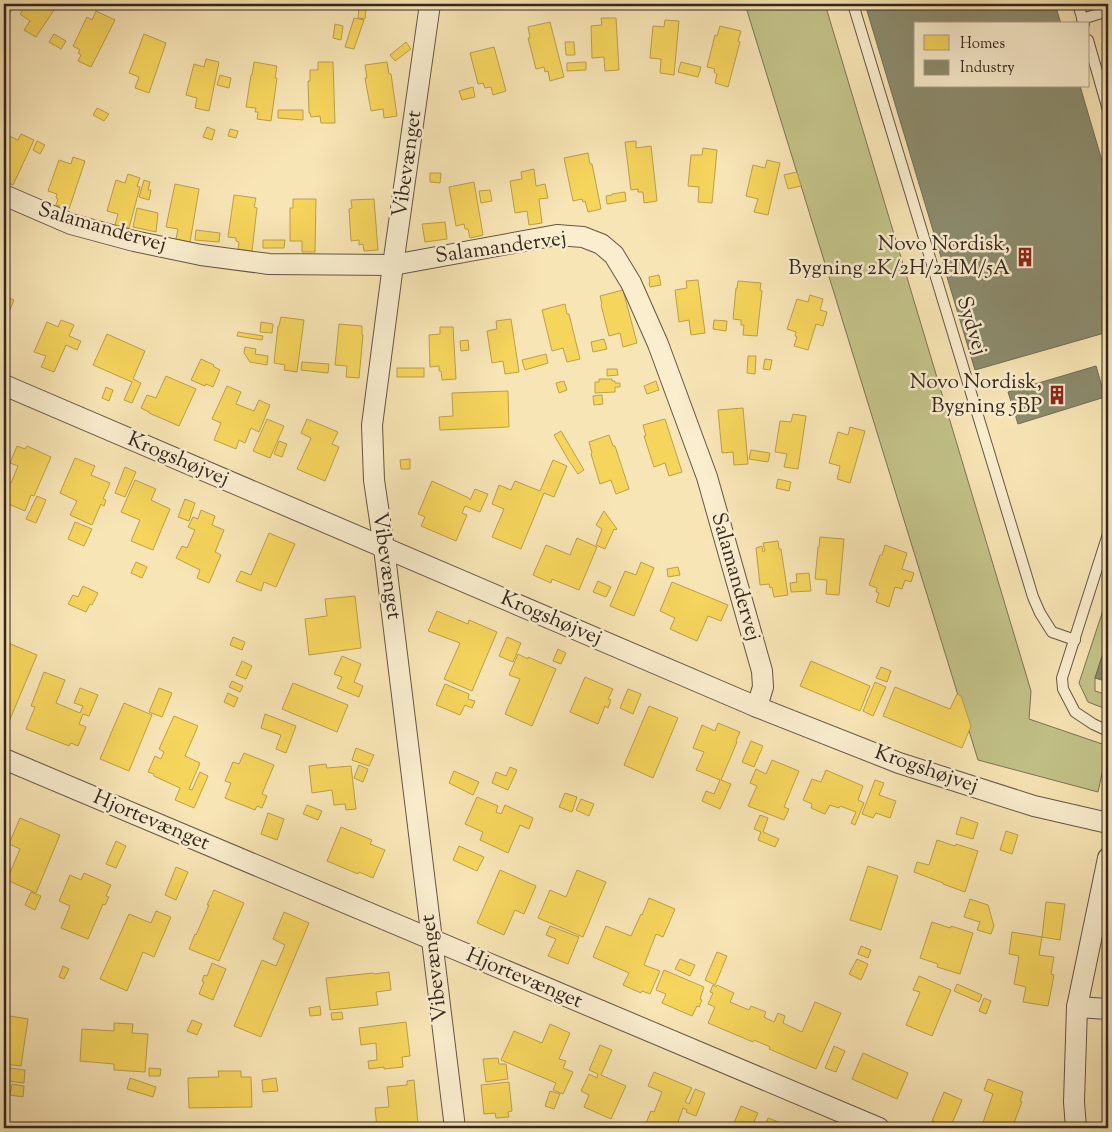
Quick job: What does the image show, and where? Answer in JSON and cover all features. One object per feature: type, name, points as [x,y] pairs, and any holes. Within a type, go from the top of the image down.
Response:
[{"type":"street","name":"Vibevænget","points":[[430,4],[372,425],[374,480],[455,1128]]},
{"type":"street","name":"Salamandervej","points":[[4,195],[71,224],[134,241],[202,255],[269,264],[393,265],[557,235],[583,237],[601,244],[614,255],[631,283],[658,344],[708,477],[762,671],[763,686],[757,706]]},
{"type":"street","name":"Krogshøjvej","points":[[4,385],[757,706],[899,763],[1034,806],[1108,823]]},
{"type":"street","name":"Hjortevænget","points":[[4,758],[879,1128]]},
{"type":"street","points":[[1076,1128],[1074,1102],[1077,1007],[1108,858]]},
{"type":"street","points":[[1077,1007],[1108,1009]]},
{"type":"lane","name":"Sydvej","points":[[853,4],[1033,597],[1052,632],[1075,640]]},
{"type":"lane","points":[[1078,4],[1083,21],[1108,11]]},
{"type":"lane","points":[[1090,47],[1108,110]]},
{"type":"lane","points":[[1108,534],[1062,678],[1063,689],[1075,712],[1108,731]]},
{"type":"green space","points":[[745,4],[825,4],[1031,691],[1029,719],[1108,746],[1098,792],[978,760]]},
{"type":"green space","points":[[1108,595],[1108,638],[1095,678],[1095,691],[1108,695],[1106,709],[1088,702],[1079,683]]},
{"type":"building: Homes","points":[[4,4],[10,4],[14,7],[9,14],[4,11]]},
{"type":"building: Homes","points":[[27,4],[58,4],[36,37],[24,30],[30,21],[20,14]]},
{"type":"building: Homes","points":[[359,8],[366,9],[365,19],[358,18]]},
{"type":"building: Homes","points":[[96,11],[115,20],[91,67],[78,61],[81,55],[78,53],[80,50],[73,46],[87,17],[92,20]]},
{"type":"building: Homes","points":[[354,18],[364,20],[354,49],[345,47]]},
{"type":"building: Homes","points":[[601,18],[616,18],[619,70],[605,71],[604,57],[592,58],[591,26],[602,25]]},
{"type":"building: Homes","points":[[665,20],[679,21],[674,75],[660,73],[661,59],[650,58],[653,26],[664,27]]},
{"type":"building: Homes","points":[[550,22],[564,77],[550,81],[548,71],[545,72],[544,67],[536,69],[528,38],[530,38],[528,27]]},
{"type":"building: Homes","points":[[335,24],[343,26],[341,40],[333,38]]},
{"type":"building: Homes","points":[[720,26],[741,31],[738,41],[740,42],[728,87],[715,83],[717,74],[714,72],[715,69],[707,67],[715,35],[717,36]]},
{"type":"building: Homes","points":[[54,34],[66,41],[61,49],[49,42]]},
{"type":"building: Homes","points":[[144,34],[166,43],[149,93],[135,88],[139,77],[129,73]]},
{"type":"building: Homes","points":[[406,42],[411,49],[395,61],[390,55]]},
{"type":"building: Homes","points":[[565,42],[574,42],[575,55],[566,55]]},
{"type":"building: Homes","points":[[494,47],[506,91],[493,95],[491,87],[485,88],[483,83],[478,84],[470,53]]},
{"type":"building: Homes","points":[[206,59],[219,62],[209,111],[195,108],[197,98],[186,95],[194,64],[204,67]]},
{"type":"building: Homes","points":[[254,62],[277,66],[271,121],[257,119],[258,112],[255,112],[256,108],[246,107]]},
{"type":"building: Homes","points":[[318,62],[333,62],[335,123],[321,123],[320,116],[311,117],[309,113],[308,81],[310,81],[310,70],[318,70]]},
{"type":"building: Homes","points":[[387,62],[389,74],[391,74],[397,116],[384,118],[383,109],[371,111],[365,78],[367,78],[365,65]]},
{"type":"building: Homes","points":[[586,62],[586,70],[567,71],[567,63]]},
{"type":"building: Homes","points":[[681,62],[701,67],[698,77],[678,72]]},
{"type":"building: Homes","points":[[220,75],[231,78],[229,88],[217,85]]},
{"type":"building: Homes","points":[[473,87],[475,97],[462,100],[459,91]]},
{"type":"building: Homes","points":[[97,108],[109,114],[104,121],[93,115]]},
{"type":"building: Homes","points":[[278,110],[303,110],[303,120],[278,118]]},
{"type":"building: Homes","points":[[207,127],[215,130],[212,140],[203,137]]},
{"type":"building: Homes","points":[[230,129],[238,131],[236,138],[228,136]]},
{"type":"building: Homes","points":[[21,134],[34,140],[13,185],[4,181],[4,143],[7,135],[18,140]]},
{"type":"building: Homes","points":[[37,141],[45,145],[40,154],[33,150]]},
{"type":"building: Homes","points":[[636,141],[636,148],[651,146],[657,201],[644,203],[643,192],[638,192],[638,189],[631,190],[625,142]]},
{"type":"building: Homes","points":[[703,148],[717,150],[712,203],[698,202],[699,187],[688,186],[691,155],[702,155]]},
{"type":"building: Homes","points":[[588,153],[601,209],[588,212],[585,201],[583,202],[582,199],[573,201],[564,158]]},
{"type":"building: Homes","points":[[73,157],[85,161],[69,209],[56,205],[57,194],[48,191],[59,160],[71,164]]},
{"type":"building: Homes","points":[[767,160],[780,163],[768,215],[754,212],[758,199],[746,196],[753,165],[765,168]]},
{"type":"building: Homes","points":[[534,169],[536,186],[545,184],[548,198],[539,199],[542,223],[529,225],[527,211],[515,213],[510,181],[522,179],[521,172]]},
{"type":"building: Homes","points":[[797,172],[801,186],[788,189],[784,175]]},
{"type":"building: Homes","points":[[430,173],[441,173],[440,183],[430,182]]},
{"type":"building: Homes","points":[[128,174],[140,178],[137,186],[140,187],[129,228],[115,225],[118,214],[107,211],[116,180],[125,183]]},
{"type":"building: Homes","points":[[144,180],[150,182],[148,190],[151,190],[149,200],[139,197]]},
{"type":"building: Homes","points":[[474,182],[483,235],[470,238],[468,229],[465,229],[464,224],[456,226],[449,187]]},
{"type":"building: Homes","points":[[175,184],[199,189],[190,242],[176,239],[178,229],[166,227]]},
{"type":"building: Homes","points":[[490,190],[492,201],[481,203],[479,191]]},
{"type":"building: Homes","points":[[625,192],[626,201],[607,204],[606,196]]},
{"type":"building: Homes","points":[[234,195],[256,198],[254,207],[257,208],[252,251],[238,249],[239,242],[236,241],[236,238],[228,237]]},
{"type":"building: Homes","points":[[293,199],[316,199],[315,252],[302,252],[302,241],[290,241],[290,208],[293,208]]},
{"type":"building: Homes","points":[[374,199],[378,250],[364,251],[363,244],[359,245],[359,240],[351,241],[349,209],[352,208],[351,200]]},
{"type":"building: Homes","points":[[137,208],[158,213],[156,232],[133,227]]},
{"type":"building: Homes","points":[[445,222],[447,239],[425,242],[422,224]]},
{"type":"building: Homes","points":[[196,230],[220,233],[219,242],[195,240]]},
{"type":"building: Homes","points":[[263,240],[285,240],[284,248],[263,248]]},
{"type":"building: Homes","points":[[659,275],[661,285],[650,287],[649,277]]},
{"type":"building: Homes","points":[[698,280],[705,333],[691,335],[689,320],[679,322],[675,290],[687,288],[686,281]]},
{"type":"building: Homes","points":[[738,281],[761,283],[760,290],[762,291],[757,336],[743,335],[744,325],[741,325],[741,320],[733,319]]},
{"type":"building: Homes","points":[[623,290],[637,343],[623,347],[620,333],[609,336],[600,296]]},
{"type":"building: Homes","points":[[810,295],[823,299],[820,310],[827,312],[823,326],[816,324],[808,350],[794,346],[797,337],[795,336],[796,332],[787,329],[797,299],[808,302]]},
{"type":"building: Homes","points":[[4,296],[14,300],[4,324]]},
{"type":"building: Homes","points":[[565,304],[580,359],[567,362],[563,348],[552,351],[542,310]]},
{"type":"building: Homes","points":[[281,317],[304,320],[297,372],[284,370],[285,365],[274,363],[278,326]]},
{"type":"building: Homes","points":[[511,319],[519,372],[505,374],[503,361],[492,363],[487,331],[497,329],[496,321]]},
{"type":"building: Homes","points":[[61,320],[74,325],[69,336],[81,341],[77,350],[66,345],[54,372],[41,367],[46,356],[34,352],[47,322],[58,327]]},
{"type":"building: Homes","points":[[714,320],[727,321],[726,331],[713,329]]},
{"type":"building: Homes","points":[[261,322],[273,324],[272,333],[260,332]]},
{"type":"building: Homes","points":[[339,324],[362,326],[363,335],[359,378],[346,377],[347,366],[335,365]]},
{"type":"building: Homes","points":[[440,327],[453,327],[456,379],[442,380],[439,366],[430,367],[429,335],[440,334]]},
{"type":"building: Homes","points":[[238,332],[263,336],[262,340],[237,336]]},
{"type":"building: Homes","points":[[107,334],[145,351],[133,379],[141,383],[132,403],[124,400],[132,382],[93,365]]},
{"type":"building: Homes","points":[[604,339],[607,349],[593,352],[591,342]]},
{"type":"building: Homes","points":[[468,340],[469,350],[461,351],[460,341]]},
{"type":"building: Homes","points":[[245,347],[256,349],[255,354],[268,356],[267,365],[250,362],[244,353]]},
{"type":"building: Homes","points":[[546,354],[548,363],[525,370],[522,360]]},
{"type":"building: Homes","points":[[748,356],[756,356],[755,374],[747,373]]},
{"type":"building: Homes","points":[[201,359],[220,370],[213,387],[191,380]]},
{"type":"building: Homes","points":[[765,359],[772,360],[770,370],[763,369]]},
{"type":"building: Homes","points":[[302,362],[329,364],[328,373],[301,370]]},
{"type":"building: Homes","points":[[397,368],[424,368],[424,377],[397,377]]},
{"type":"building: Homes","points":[[607,369],[617,369],[618,375],[607,376]]},
{"type":"building: Homes","points":[[166,376],[196,389],[179,426],[141,408],[147,395],[156,398]]},
{"type":"building: Homes","points":[[599,379],[612,379],[615,383],[620,383],[620,387],[615,387],[615,392],[595,393],[595,382],[599,382]]},
{"type":"building: Homes","points":[[564,381],[567,390],[559,393],[556,383]]},
{"type":"building: Homes","points":[[656,381],[659,390],[647,394],[644,386]]},
{"type":"building: Homes","points":[[227,386],[241,392],[236,404],[254,411],[259,400],[270,405],[259,432],[251,428],[245,443],[239,440],[236,449],[214,440],[221,423],[212,419]]},
{"type":"building: Homes","points":[[106,387],[113,390],[109,401],[102,398]]},
{"type":"building: Homes","points":[[508,391],[509,427],[440,430],[439,417],[453,416],[452,393]]},
{"type":"building: Homes","points":[[602,395],[603,404],[594,405],[593,396]]},
{"type":"building: Homes","points":[[743,408],[748,464],[734,465],[733,452],[722,453],[718,410]]},
{"type":"building: Homes","points":[[793,414],[806,416],[798,469],[784,467],[787,454],[775,452],[780,421],[791,422]]},
{"type":"building: Homes","points":[[267,419],[284,426],[270,458],[253,451]]},
{"type":"building: Homes","points":[[307,419],[338,432],[332,444],[339,447],[325,481],[297,469],[311,438],[301,433]]},
{"type":"building: Homes","points":[[665,419],[682,472],[669,476],[665,463],[654,467],[644,436],[646,436],[643,425]]},
{"type":"building: Homes","points":[[850,427],[865,431],[850,483],[837,479],[840,466],[829,463],[838,432],[848,435]]},
{"type":"building: Homes","points":[[561,431],[584,470],[578,474],[554,435]]},
{"type":"building: Homes","points":[[609,435],[613,446],[615,446],[629,489],[616,494],[611,480],[600,484],[589,442]]},
{"type":"building: Homes","points":[[279,441],[287,444],[282,457],[274,454]]},
{"type":"building: Homes","points":[[17,446],[25,449],[27,446],[51,457],[34,496],[31,495],[25,511],[4,502],[4,492],[8,481],[11,483],[18,466],[10,463]]},
{"type":"building: Homes","points":[[751,450],[770,453],[768,462],[749,459]]},
{"type":"building: Homes","points":[[75,458],[95,466],[91,475],[110,483],[103,499],[106,500],[104,506],[101,504],[92,525],[70,515],[77,501],[60,493]]},
{"type":"building: Homes","points":[[410,459],[410,469],[401,469],[400,460]]},
{"type":"building: Homes","points":[[553,460],[567,466],[554,497],[544,493],[521,549],[492,537],[504,509],[492,504],[499,485],[511,490],[515,481],[540,491]]},
{"type":"building: Homes","points":[[125,467],[136,472],[125,497],[115,493]]},
{"type":"building: Homes","points":[[778,479],[791,482],[789,491],[776,488]]},
{"type":"building: Homes","points":[[135,480],[156,489],[151,500],[170,509],[153,550],[131,541],[140,520],[121,512]]},
{"type":"building: Homes","points":[[432,481],[470,500],[475,489],[488,494],[480,512],[465,506],[462,513],[467,515],[456,541],[421,526],[425,517],[418,514]]},
{"type":"building: Homes","points":[[37,496],[46,500],[36,523],[26,519]]},
{"type":"building: Homes","points":[[185,499],[195,503],[189,521],[178,517]]},
{"type":"building: Homes","points":[[201,510],[215,516],[212,525],[224,530],[215,552],[221,555],[209,583],[197,578],[200,570],[176,558],[182,546],[187,548],[195,530],[188,527],[193,517],[198,519]]},
{"type":"building: Homes","points":[[604,511],[617,529],[614,529],[605,549],[596,545],[602,529],[596,525]]},
{"type":"building: Homes","points":[[75,522],[92,529],[84,546],[68,539]]},
{"type":"building: Homes","points":[[269,533],[295,544],[276,587],[264,582],[261,591],[236,581],[241,571],[251,575]]},
{"type":"building: Homes","points":[[820,537],[844,539],[839,595],[826,594],[827,580],[815,579]]},
{"type":"building: Homes","points":[[577,538],[597,547],[579,590],[552,579],[551,583],[533,575],[546,545],[570,555]]},
{"type":"building: Homes","points":[[778,541],[788,595],[774,597],[772,587],[770,588],[769,584],[760,585],[756,548],[762,546],[763,552],[765,551],[763,543]]},
{"type":"building: Homes","points":[[885,545],[907,553],[902,569],[914,573],[911,582],[905,580],[902,589],[895,587],[889,607],[876,602],[879,593],[876,592],[877,588],[869,585]]},
{"type":"building: Homes","points":[[136,562],[147,567],[142,578],[131,573]]},
{"type":"building: Homes","points":[[641,562],[654,568],[634,616],[610,606],[625,571],[636,575]]},
{"type":"building: Homes","points":[[678,567],[680,575],[668,577],[667,569]]},
{"type":"building: Homes","points":[[809,573],[811,591],[791,592],[790,583],[797,582],[796,574]]},
{"type":"building: Homes","points":[[598,581],[611,587],[606,597],[593,592]]},
{"type":"building: Homes","points":[[672,582],[728,605],[721,621],[708,616],[697,641],[670,629],[675,618],[660,611]]},
{"type":"building: Homes","points":[[83,586],[98,593],[86,612],[68,604],[73,595],[78,597]]},
{"type":"building: Homes","points":[[355,596],[361,648],[309,655],[305,619],[327,616],[325,599]]},
{"type":"building: Homes","points":[[437,611],[468,624],[469,620],[497,632],[472,691],[444,679],[460,643],[428,631]]},
{"type":"building: Homes","points":[[233,637],[245,642],[242,650],[230,645]]},
{"type":"building: Homes","points":[[507,637],[521,643],[513,662],[499,656]]},
{"type":"building: Homes","points":[[6,642],[37,655],[8,724],[4,722],[4,648]]},
{"type":"building: Homes","points":[[558,649],[566,653],[561,664],[553,661]]},
{"type":"building: Homes","points":[[518,654],[556,669],[532,726],[505,714],[520,679],[509,675]]},
{"type":"building: Homes","points":[[342,656],[361,664],[354,682],[363,686],[359,697],[337,688],[342,677],[334,674]]},
{"type":"building: Homes","points":[[242,661],[252,666],[246,679],[236,675]]},
{"type":"building: Homes","points":[[811,661],[870,686],[860,711],[800,686]]},
{"type":"building: Homes","points":[[881,667],[891,671],[887,682],[876,678]]},
{"type":"building: Homes","points":[[44,672],[65,680],[56,703],[80,713],[83,706],[74,703],[80,688],[98,695],[89,716],[83,714],[79,724],[86,727],[78,746],[71,743],[69,746],[26,729],[35,707],[31,706]]},
{"type":"building: Homes","points":[[585,677],[613,689],[608,699],[611,700],[608,708],[605,706],[598,724],[570,712]]},
{"type":"building: Homes","points":[[232,681],[243,686],[240,692],[229,687]]},
{"type":"building: Homes","points":[[875,682],[886,687],[873,716],[863,711]]},
{"type":"building: Homes","points":[[293,683],[348,705],[337,732],[282,709]]},
{"type":"building: Homes","points":[[445,684],[469,694],[468,699],[475,701],[472,708],[465,705],[460,715],[436,705]]},
{"type":"building: Homes","points":[[895,687],[950,709],[957,694],[961,696],[971,726],[962,748],[883,716]]},
{"type":"building: Homes","points":[[159,688],[172,693],[162,717],[149,712]]},
{"type":"building: Homes","points":[[628,689],[641,694],[633,714],[620,708]]},
{"type":"building: Homes","points":[[228,693],[238,698],[234,707],[224,702]]},
{"type":"building: Homes","points":[[124,703],[152,715],[129,771],[100,759]]},
{"type":"building: Homes","points":[[649,706],[678,718],[653,778],[624,765]]},
{"type":"building: Homes","points":[[265,714],[296,726],[286,753],[276,749],[281,735],[261,728]]},
{"type":"building: Homes","points":[[174,716],[198,726],[185,756],[200,763],[189,789],[192,790],[200,772],[208,776],[194,808],[175,800],[180,788],[148,772],[155,756],[161,759],[164,752],[159,749]]},
{"type":"building: Homes","points":[[718,723],[740,732],[721,780],[731,784],[720,809],[702,801],[706,791],[714,794],[720,780],[696,770],[704,752],[693,748],[702,725],[715,731]]},
{"type":"building: Homes","points":[[751,741],[763,746],[754,767],[742,762]]},
{"type":"building: Homes","points":[[356,748],[374,755],[369,766],[352,760]]},
{"type":"building: Homes","points":[[244,753],[274,765],[262,794],[267,796],[262,808],[257,806],[255,810],[225,798],[231,783],[225,781],[233,762],[239,764]]},
{"type":"building: Homes","points":[[772,760],[799,771],[784,807],[789,809],[784,820],[748,806],[757,786],[750,783],[756,769],[766,774]]},
{"type":"building: Homes","points":[[326,764],[327,768],[351,766],[356,809],[346,810],[345,804],[334,805],[332,790],[312,793],[309,766]]},
{"type":"building: Homes","points":[[359,765],[368,769],[363,782],[354,778]]},
{"type":"building: Homes","points":[[510,767],[517,770],[508,790],[492,783],[496,772],[506,776]]},
{"type":"building: Homes","points":[[826,770],[863,786],[858,800],[864,803],[855,825],[851,823],[856,812],[840,806],[839,808],[830,805],[825,814],[811,808],[812,804],[803,800],[812,779],[821,782]]},
{"type":"building: Homes","points":[[454,771],[479,782],[473,795],[449,783]]},
{"type":"building: Homes","points":[[875,780],[884,783],[879,795],[896,801],[890,818],[876,813],[873,818],[862,814]]},
{"type":"building: Homes","points":[[565,793],[577,797],[572,812],[559,807]]},
{"type":"building: Homes","points":[[4,795],[10,798],[4,813]]},
{"type":"building: Homes","points":[[477,797],[498,806],[496,812],[501,814],[505,805],[533,818],[529,829],[520,825],[508,853],[480,840],[483,832],[465,824]]},
{"type":"building: Homes","points":[[581,799],[594,804],[589,816],[576,810]]},
{"type":"building: Homes","points":[[307,805],[322,811],[318,820],[303,814]]},
{"type":"building: Homes","points":[[268,813],[284,819],[277,840],[261,834]]},
{"type":"building: Homes","points":[[760,815],[768,818],[763,832],[779,839],[775,847],[758,840],[761,832],[754,829]]},
{"type":"building: Homes","points":[[961,817],[978,823],[973,839],[956,834]]},
{"type":"building: Homes","points":[[20,818],[60,835],[36,893],[7,880],[20,849],[9,844]]},
{"type":"building: Homes","points":[[341,827],[372,840],[370,844],[385,850],[373,878],[327,861]]},
{"type":"building: Homes","points":[[1006,831],[1018,835],[1012,854],[1000,850]]},
{"type":"building: Homes","points":[[937,840],[978,851],[965,892],[914,872],[917,862],[929,865]]},
{"type":"building: Homes","points":[[116,841],[126,846],[116,868],[106,864]]},
{"type":"building: Homes","points":[[459,846],[484,857],[477,871],[453,860]]},
{"type":"building: Homes","points":[[868,866],[898,876],[881,930],[850,920]]},
{"type":"building: Homes","points":[[176,867],[188,872],[176,900],[165,895]]},
{"type":"building: Homes","points":[[500,870],[536,886],[524,914],[515,910],[504,935],[477,923]]},
{"type":"building: Homes","points":[[577,870],[606,882],[583,937],[538,918],[550,890],[566,897]]},
{"type":"building: Homes","points":[[84,873],[111,885],[106,896],[109,897],[105,905],[103,904],[88,939],[61,928],[70,906],[59,901],[70,875],[81,880]]},
{"type":"building: Homes","points":[[214,890],[244,903],[219,961],[189,949]]},
{"type":"building: Homes","points":[[31,892],[41,896],[35,910],[25,905]]},
{"type":"building: Homes","points":[[649,898],[675,909],[663,937],[656,934],[644,965],[660,971],[650,994],[642,991],[641,993],[623,985],[629,973],[593,957],[606,926],[631,936]]},
{"type":"building: Homes","points":[[970,899],[988,905],[994,926],[991,934],[977,930],[980,922],[964,917]]},
{"type":"building: Homes","points":[[1046,902],[1065,904],[1060,940],[1042,937]]},
{"type":"building: Homes","points":[[156,911],[171,917],[154,957],[143,952],[127,991],[100,979],[129,914],[151,923]]},
{"type":"building: Homes","points":[[284,912],[309,923],[261,1037],[234,1026],[262,960],[276,966],[285,945],[273,939]]},
{"type":"building: Homes","points":[[932,922],[973,933],[960,974],[937,967],[938,964],[920,958]]},
{"type":"building: Homes","points":[[550,926],[579,937],[568,964],[548,956],[556,939],[546,935]]},
{"type":"building: Homes","points":[[1012,932],[1042,937],[1039,955],[1054,957],[1051,974],[1054,975],[1048,1006],[1023,1002],[1026,987],[1014,984],[1019,956],[1009,954]]},
{"type":"building: Homes","points":[[861,946],[871,950],[868,958],[858,954]]},
{"type":"building: Homes","points":[[717,952],[727,956],[715,985],[705,980]]},
{"type":"building: Homes","points":[[680,959],[695,965],[690,976],[675,969]]},
{"type":"building: Homes","points":[[857,959],[868,964],[861,980],[849,974]]},
{"type":"building: Homes","points":[[212,963],[226,969],[213,1000],[199,994],[204,982],[202,981],[204,975],[207,976]]},
{"type":"building: Homes","points":[[63,966],[69,969],[64,979],[59,977]]},
{"type":"building: Homes","points":[[664,970],[704,987],[700,999],[702,1000],[692,1016],[662,1003],[666,994],[656,990]]},
{"type":"building: Homes","points":[[389,972],[391,990],[376,992],[378,1005],[330,1010],[326,978]]},
{"type":"building: Homes","points":[[919,976],[951,990],[932,1036],[906,1025],[920,992],[913,990]]},
{"type":"building: Homes","points":[[957,984],[982,995],[979,1002],[954,991]]},
{"type":"building: Homes","points":[[713,985],[734,993],[730,1002],[749,1010],[751,1006],[766,1012],[764,1017],[774,1022],[778,1013],[785,1016],[783,1023],[802,1032],[815,1002],[841,1013],[816,1069],[769,1049],[770,1047],[754,1040],[753,1042],[708,1023],[715,1007],[708,1004],[713,993],[710,992]]},
{"type":"building: Homes","points":[[984,998],[991,1001],[986,1014],[979,1011]]},
{"type":"building: Homes","points":[[320,1006],[321,1015],[310,1016],[309,1008]]},
{"type":"building: Homes","points":[[342,1012],[343,1019],[332,1020],[331,1013]]},
{"type":"building: Homes","points":[[4,1015],[28,1019],[21,1066],[4,1064]]},
{"type":"building: Homes","points":[[192,1020],[202,1024],[197,1035],[187,1031]]},
{"type":"building: Homes","points":[[406,1022],[410,1056],[402,1057],[403,1067],[369,1069],[368,1061],[377,1060],[376,1043],[361,1045],[359,1028]]},
{"type":"building: Homes","points":[[114,1023],[133,1024],[132,1033],[148,1034],[145,1072],[114,1070],[114,1064],[80,1061],[82,1029],[114,1031]]},
{"type":"building: Homes","points":[[550,1024],[570,1033],[559,1059],[566,1061],[563,1068],[573,1072],[563,1094],[553,1090],[556,1083],[501,1060],[514,1031],[542,1043]]},
{"type":"building: Homes","points":[[600,1045],[612,1050],[601,1075],[626,1086],[611,1119],[584,1107],[589,1095],[581,1091],[589,1074],[597,1078],[598,1074],[589,1070]]},
{"type":"building: Homes","points":[[834,1046],[845,1051],[836,1072],[825,1068]]},
{"type":"building: Homes","points":[[863,1053],[908,1073],[897,1099],[852,1079]]},
{"type":"building: Homes","points":[[498,1058],[499,1064],[506,1064],[508,1079],[486,1082],[483,1059]]},
{"type":"building: Homes","points":[[9,1068],[25,1070],[24,1083],[8,1081]]},
{"type":"building: Homes","points":[[149,1068],[161,1069],[160,1076],[149,1076]]},
{"type":"building: Homes","points":[[218,1071],[241,1071],[241,1077],[251,1077],[252,1107],[189,1108],[188,1078],[219,1077]]},
{"type":"building: Homes","points":[[654,1072],[692,1088],[685,1102],[689,1104],[695,1089],[705,1093],[696,1116],[686,1112],[687,1110],[683,1108],[678,1122],[682,1124],[681,1128],[644,1128],[651,1111],[654,1112],[662,1092],[648,1086]]},
{"type":"building: Homes","points":[[130,1078],[156,1087],[153,1097],[127,1089]]},
{"type":"building: Homes","points":[[276,1078],[278,1091],[263,1092],[262,1080]]},
{"type":"building: Homes","points":[[988,1079],[1023,1092],[1020,1101],[1022,1102],[1012,1128],[981,1128],[993,1094],[984,1090]]},
{"type":"building: Homes","points":[[414,1080],[418,1124],[377,1128],[375,1108],[389,1107],[387,1087],[407,1085],[407,1081]]},
{"type":"building: Homes","points":[[509,1082],[512,1111],[508,1112],[509,1117],[496,1118],[495,1113],[484,1114],[481,1085]]},
{"type":"building: Homes","points":[[12,1084],[24,1086],[23,1097],[10,1095]]},
{"type":"building: Homes","points":[[550,1091],[560,1094],[554,1109],[545,1106]]},
{"type":"building: Homes","points":[[944,1092],[962,1100],[950,1128],[932,1121]]},
{"type":"building: Homes","points":[[741,1106],[758,1113],[751,1128],[745,1128],[734,1123]]},
{"type":"building: Homes","points":[[768,1118],[781,1123],[779,1128],[764,1128]]},
{"type":"building: Industry","name":"Novo Nordisk, Bygning 2K/2H/2HM/5A","points":[[865,4],[1055,4],[1060,22],[914,22],[914,88],[1081,88],[1108,181],[1108,332],[975,370]]},
{"type":"building: Industry","name":"Novo Nordisk, Bygning 5BP","points":[[1096,366],[1105,397],[1018,424],[1008,392]]},
{"type":"building: Industry","points":[[1108,638],[1108,682],[1095,678]]},
{"type":"place","name":"Novo Nordisk, Bygning 2K/2H/2HM/5A","points":[[1025,257]]},
{"type":"place","name":"Novo Nordisk, Bygning 5BP","points":[[1057,395]]}]
